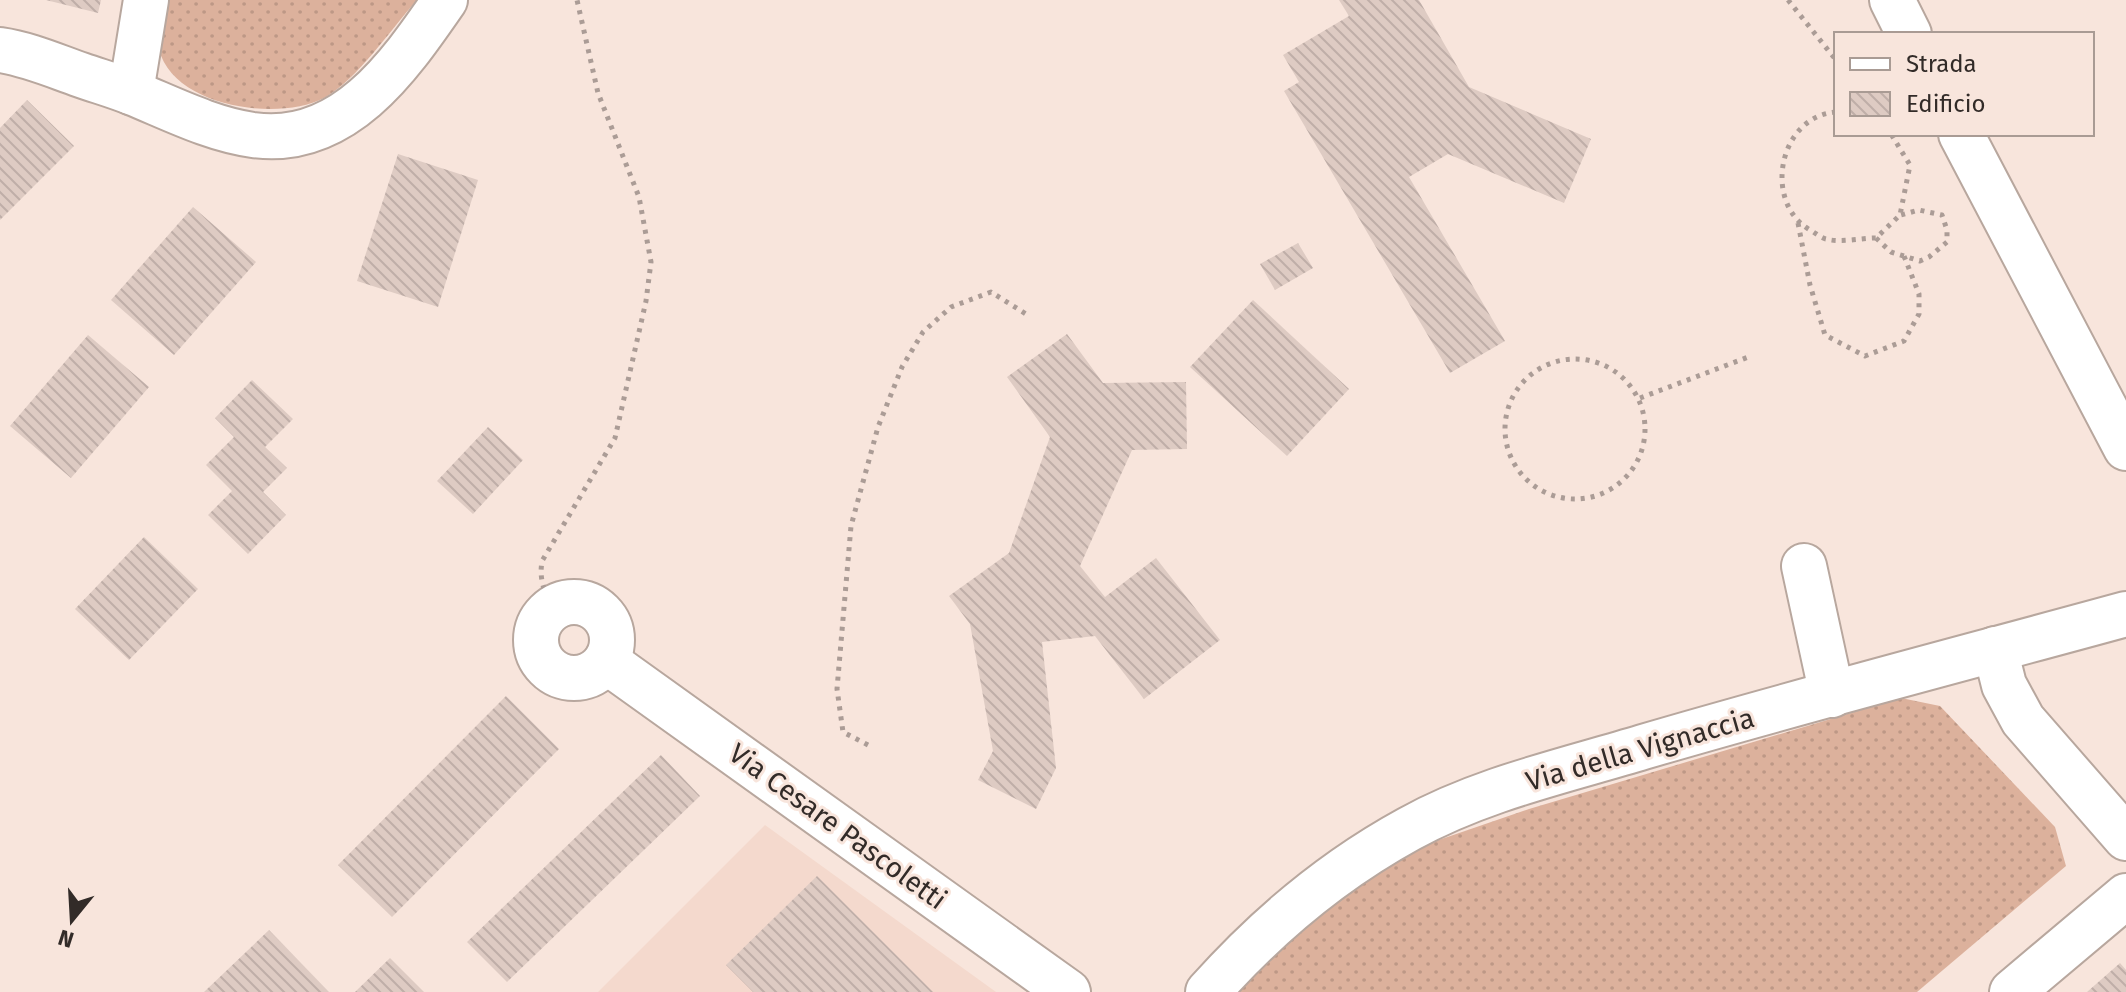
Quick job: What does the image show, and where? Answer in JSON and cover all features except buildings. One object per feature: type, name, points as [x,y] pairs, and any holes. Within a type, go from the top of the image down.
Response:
[{"type":"street","points":[[131,92],[146,0]]},
{"type":"street","points":[[0,50],[30,57],[131,92],[208,124],[244,133],[280,136],[310,130],[351,110],[377,89],[445,0]]},
{"type":"street","points":[[1892,0],[1908,32]]},
{"type":"street","points":[[1962,136],[2126,448]]},
{"type":"street","points":[[1804,566],[1832,695]]},
{"type":"street","name":"Via Cesare Pascoletti","points":[[553,607],[544,615],[535,638],[537,651],[551,671],[562,677],[587,677],[606,661],[1068,992]]},
{"type":"street","name":"Via della Vignaccia","points":[[1208,992],[1267,933],[1330,881],[1388,841],[1431,817],[1499,790],[1687,734],[2126,614]]},
{"type":"street","points":[[1995,649],[2004,685],[2023,720],[2126,838]]},
{"type":"street","points":[[2012,992],[2126,896]]},
{"type":"path","points":[[553,607],[542,587],[542,561],[615,438],[646,301],[651,262],[639,197],[598,93],[577,0]]},
{"type":"path","points":[[1788,0],[1834,58]]},
{"type":"path","points":[[1834,112],[1825,113],[1797,132],[1785,155],[1781,178],[1784,201],[1798,222],[1810,285],[1825,335],[1865,356],[1904,341],[1919,314],[1919,294],[1904,256]]},
{"type":"path","points":[[1892,136],[1910,165],[1900,215]]},
{"type":"path","points":[[1798,222],[1826,239],[1876,238],[1900,215],[1919,210],[1942,215],[1947,230],[1947,242],[1920,261],[1891,252],[1876,238]]},
{"type":"path","points":[[868,745],[843,732],[837,689],[851,526],[878,427],[902,367],[923,332],[951,307],[991,292],[1026,314]]},
{"type":"path","points":[[1640,398],[1751,356]]},
{"type":"path","points":[[1580,357],[1615,369],[1640,398],[1647,434],[1635,469],[1607,493],[1570,500],[1535,488],[1510,461],[1503,424],[1507,412],[1515,389],[1543,365],[1580,357]]},
{"type":"shaded area","points":[[162,0],[417,0],[361,67],[336,90],[304,105],[281,109],[230,104],[205,96],[184,84],[168,69],[159,49]]},
{"type":"shaded area","points":[[1901,698],[1940,706],[2055,827],[2066,866],[1917,992],[1237,992],[1308,922],[1398,854],[1529,809]]},
{"type":"shaded area","points":[[765,825],[996,992],[598,992]]}]
